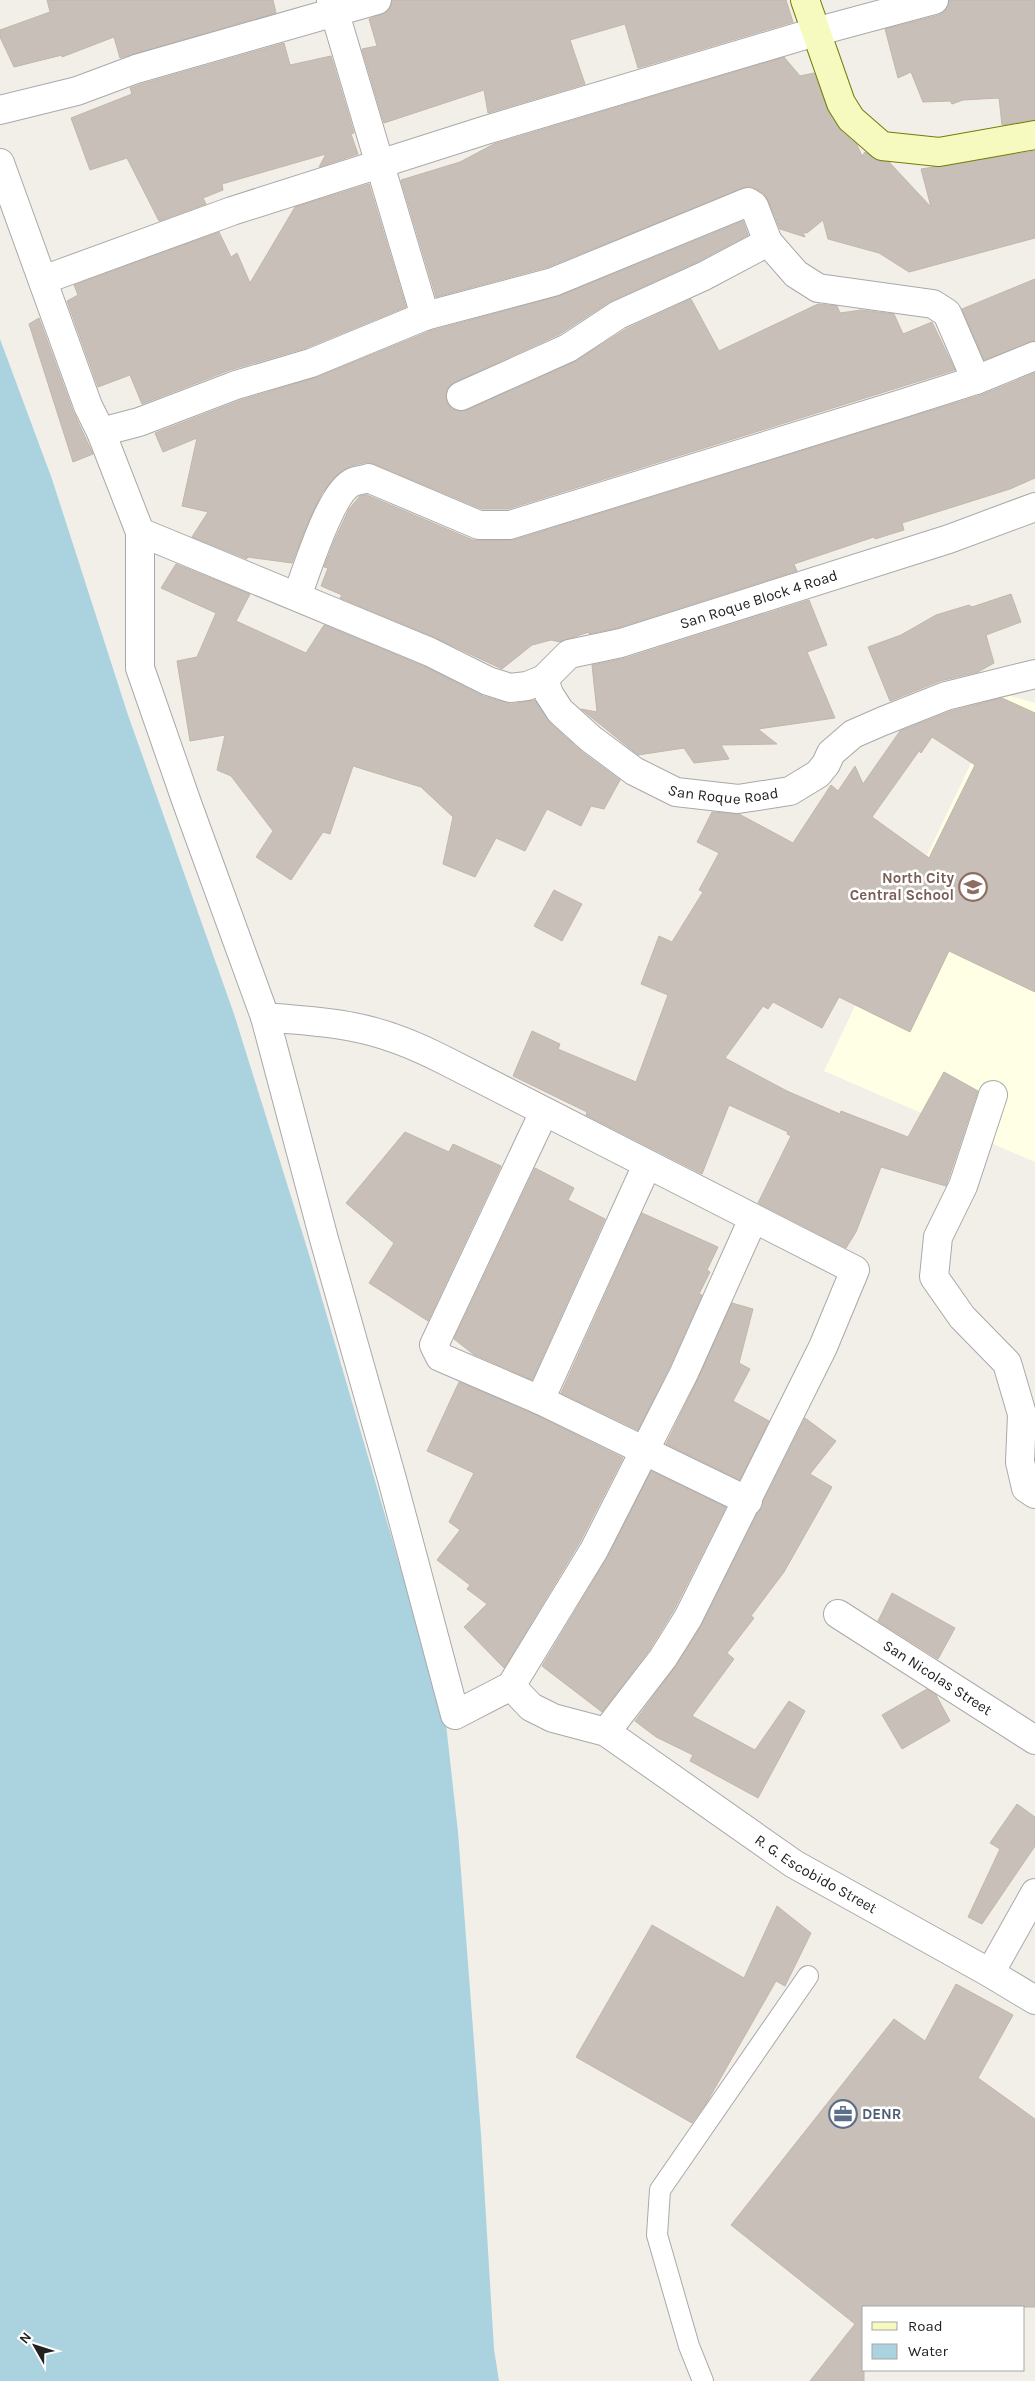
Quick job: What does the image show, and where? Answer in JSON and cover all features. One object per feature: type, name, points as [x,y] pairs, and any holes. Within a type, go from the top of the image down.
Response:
[{"type":"street","points":[[0,110],[77,91],[136,69],[333,6],[377,0]]},
{"type":"street","points":[[805,0],[841,103],[851,119],[882,146],[939,152],[1035,136]]},
{"type":"street","points":[[43,280],[232,211],[379,166],[486,130],[815,32],[934,0]]},
{"type":"street","points":[[333,6],[425,316]]},
{"type":"street","points":[[0,163],[88,406],[101,432],[140,532],[140,668],[187,804],[265,1017],[454,1715],[511,1686],[594,1550],[710,1318],[753,1219]]},
{"type":"street","points":[[101,432],[139,422],[236,385],[311,363],[425,316],[553,282],[748,202],[754,206],[768,242],[796,274],[818,288],[933,304],[947,313],[976,380]]},
{"type":"street","points":[[461,396],[568,348],[618,315],[675,287],[704,276],[768,242]]},
{"type":"street","points":[[297,596],[326,517],[352,482],[368,478],[478,525],[510,525],[976,380],[1035,356]]},
{"type":"street","name":"San Roque Block 4 Road","points":[[140,532],[430,652],[488,681],[510,688],[527,686],[544,679],[569,654],[639,638],[949,539],[1035,507]]},
{"type":"street","name":"San Roque Road","points":[[544,679],[549,694],[560,711],[591,739],[634,771],[676,792],[738,799],[790,791],[818,774],[826,764],[831,753],[853,734],[883,721],[946,696],[1035,674]]},
{"type":"street","points":[[265,1017],[353,1027],[386,1035],[446,1061],[855,1270],[823,1347],[748,1501],[677,1638],[606,1732],[553,1718],[531,1707],[511,1686]]},
{"type":"street","points":[[993,1095],[963,1186],[938,1237],[934,1277],[962,1317],[1007,1363],[1022,1414],[1020,1462],[1026,1488],[1035,1494]]},
{"type":"street","points":[[544,1112],[434,1344],[440,1357],[540,1400],[748,1501]]},
{"type":"street","points":[[540,1400],[647,1165]]},
{"type":"street","name":"San Nicolas Street","points":[[838,1614],[1035,1740]]},
{"type":"street","name":"R. G. Escobido Street","points":[[606,1732],[794,1864],[1035,2000]]},
{"type":"street","points":[[990,1973],[1035,1893]]},
{"type":"lane","points":[[703,2381],[689,2346],[657,2235],[660,2190],[808,1976]]},
{"type":"shaded area","name":"North City Central School","points":[[1004,694],[1035,703],[1035,1162],[824,1071]]},
{"type":"water","points":[[0,339],[52,479],[128,715],[234,1014],[308,1251],[446,1724],[458,1832],[481,2134],[494,2349],[499,2381],[0,2381]]},
{"type":"building","points":[[47,0],[273,0],[276,13],[120,58],[114,37],[62,57],[62,55],[14,67],[0,37],[0,30],[50,12]]},
{"type":"building","points":[[392,0],[786,0],[793,22],[638,68],[625,24],[570,40],[585,84],[488,113],[484,90],[384,123],[362,49],[377,46],[369,19],[388,11]]},
{"type":"building","points":[[949,0],[1035,0],[1035,120],[1002,125],[999,98],[963,100],[952,104],[950,101],[923,102],[911,72],[898,78],[885,29],[939,15],[945,11]]},
{"type":"building","points":[[284,43],[290,65],[331,56],[354,133],[351,134],[358,154],[319,167],[326,154],[222,184],[223,190],[203,198],[206,204],[159,221],[127,158],[90,170],[71,118],[132,94],[130,88],[141,84]]},
{"type":"building","points":[[784,57],[800,76],[814,73],[828,111],[841,131],[857,145],[862,156],[865,152],[880,161],[889,162],[931,207],[921,169],[1035,151],[1035,238],[909,272],[879,253],[828,239],[823,220],[807,233],[803,232],[805,237],[780,229],[768,200],[763,193],[749,186],[548,267],[436,297],[401,180],[460,162],[494,144]]},
{"type":"building","points":[[369,184],[406,307],[306,348],[230,370],[142,404],[130,375],[98,387],[67,301],[78,295],[74,285],[219,232],[231,257],[237,253],[250,283],[295,207]]},
{"type":"building","points":[[743,221],[748,235],[697,262],[611,301],[560,334],[455,382],[449,386],[446,394],[447,403],[452,409],[459,411],[467,410],[574,362],[626,329],[691,299],[719,351],[818,304],[837,306],[840,313],[861,310],[894,314],[903,334],[932,322],[955,370],[508,509],[482,509],[368,462],[351,466],[335,477],[322,493],[292,563],[247,557],[247,559],[192,537],[208,512],[182,506],[197,438],[163,452],[155,433],[241,400],[317,377],[430,331],[559,296]]},
{"type":"building","points":[[1035,279],[1035,341],[984,360],[962,309]]},
{"type":"building","points":[[39,318],[73,411],[93,454],[73,462],[29,324]]},
{"type":"building","points":[[1035,373],[1035,478],[1010,489],[902,523],[904,530],[875,539],[874,537],[794,564],[797,571],[617,628],[589,634],[589,632],[560,642],[551,640],[532,645],[502,669],[436,638],[340,598],[342,595],[321,586],[328,568],[324,567],[335,539],[349,509],[360,496],[367,495],[473,540],[514,540],[981,395]]},
{"type":"building","points":[[176,564],[250,594],[236,621],[306,653],[324,625],[424,666],[483,696],[511,704],[535,700],[550,723],[582,752],[620,780],[604,809],[591,806],[581,826],[547,809],[525,851],[496,838],[475,877],[443,864],[453,817],[421,787],[353,766],[330,834],[323,832],[291,880],[256,857],[273,831],[231,776],[217,770],[225,735],[190,741],[177,661],[197,657],[216,613],[161,588]]},
{"type":"building","points":[[1011,594],[1021,622],[986,635],[994,663],[978,672],[940,681],[890,701],[868,647],[901,635],[936,615],[969,605],[972,607]]},
{"type":"building","points":[[809,600],[827,645],[807,652],[835,718],[758,729],[777,744],[721,745],[729,759],[694,763],[684,748],[638,755],[581,709],[597,712],[592,665],[626,658]]},
{"type":"building","points":[[1002,698],[1035,713],[1035,992],[949,951],[910,1032],[839,997],[822,1028],[773,1002],[768,1009],[763,1006],[725,1058],[787,1091],[840,1114],[841,1111],[908,1137],[944,1072],[978,1091],[946,1186],[881,1167],[856,1232],[846,1248],[758,1203],[791,1136],[787,1134],[788,1132],[729,1105],[702,1174],[586,1115],[587,1112],[513,1076],[532,1031],[560,1044],[558,1049],[636,1082],[668,995],[641,984],[659,936],[672,942],[703,892],[699,890],[719,853],[697,842],[712,812],[739,814],[793,843],[831,785],[838,791],[855,766],[863,784],[900,731],[951,711]],"holes":[[[932,737],[975,765],[929,858],[872,817],[919,751],[921,753]]]},
{"type":"building","points":[[554,890],[582,904],[562,941],[534,926]]},
{"type":"building","points":[[405,1132],[449,1152],[453,1144],[501,1166],[428,1321],[369,1283],[394,1243],[346,1203]]},
{"type":"building","points":[[535,1168],[574,1188],[568,1200],[605,1219],[532,1380],[473,1354],[454,1339]]},
{"type":"building","points":[[642,1213],[718,1247],[707,1270],[710,1272],[699,1294],[702,1295],[638,1430],[561,1393]]},
{"type":"building","points":[[732,1303],[753,1309],[739,1363],[750,1369],[733,1401],[769,1421],[740,1480],[666,1444]]},
{"type":"building","points":[[459,1382],[534,1414],[623,1458],[580,1542],[504,1668],[464,1627],[487,1604],[467,1589],[470,1585],[437,1560],[460,1530],[449,1522],[474,1473],[427,1451]]},
{"type":"building","points":[[805,1418],[836,1441],[810,1474],[832,1487],[784,1572],[751,1616],[754,1618],[727,1653],[734,1659],[692,1716],[755,1750],[789,1701],[805,1711],[758,1798],[690,1761],[693,1755],[656,1737],[635,1721],[675,1667],[701,1626]]},
{"type":"building","points":[[651,1471],[726,1507],[674,1610],[650,1649],[602,1712],[542,1666],[607,1558]]},
{"type":"building","points":[[892,1593],[955,1628],[938,1659],[878,1621]]},
{"type":"building","points":[[927,1689],[936,1695],[950,1721],[902,1749],[882,1715]]},
{"type":"building","points":[[1017,1804],[1035,1817],[1035,1846],[982,1924],[968,1917],[1000,1849],[990,1843]]},
{"type":"building","points":[[777,1906],[811,1933],[785,1986],[776,1981],[707,2102],[692,2123],[576,2057],[652,1925],[744,1978]]},
{"type":"building","points":[[956,1984],[1013,2015],[978,2078],[1035,2119],[1035,2307],[862,2306],[862,2371],[864,2371],[864,2381],[810,2381],[855,2324],[731,2225],[894,2019],[925,2041]]},
{"type":"place","name":"North City Central School","points":[[973,887]]},
{"type":"place","name":"DENR","points":[[843,2114]]}]
